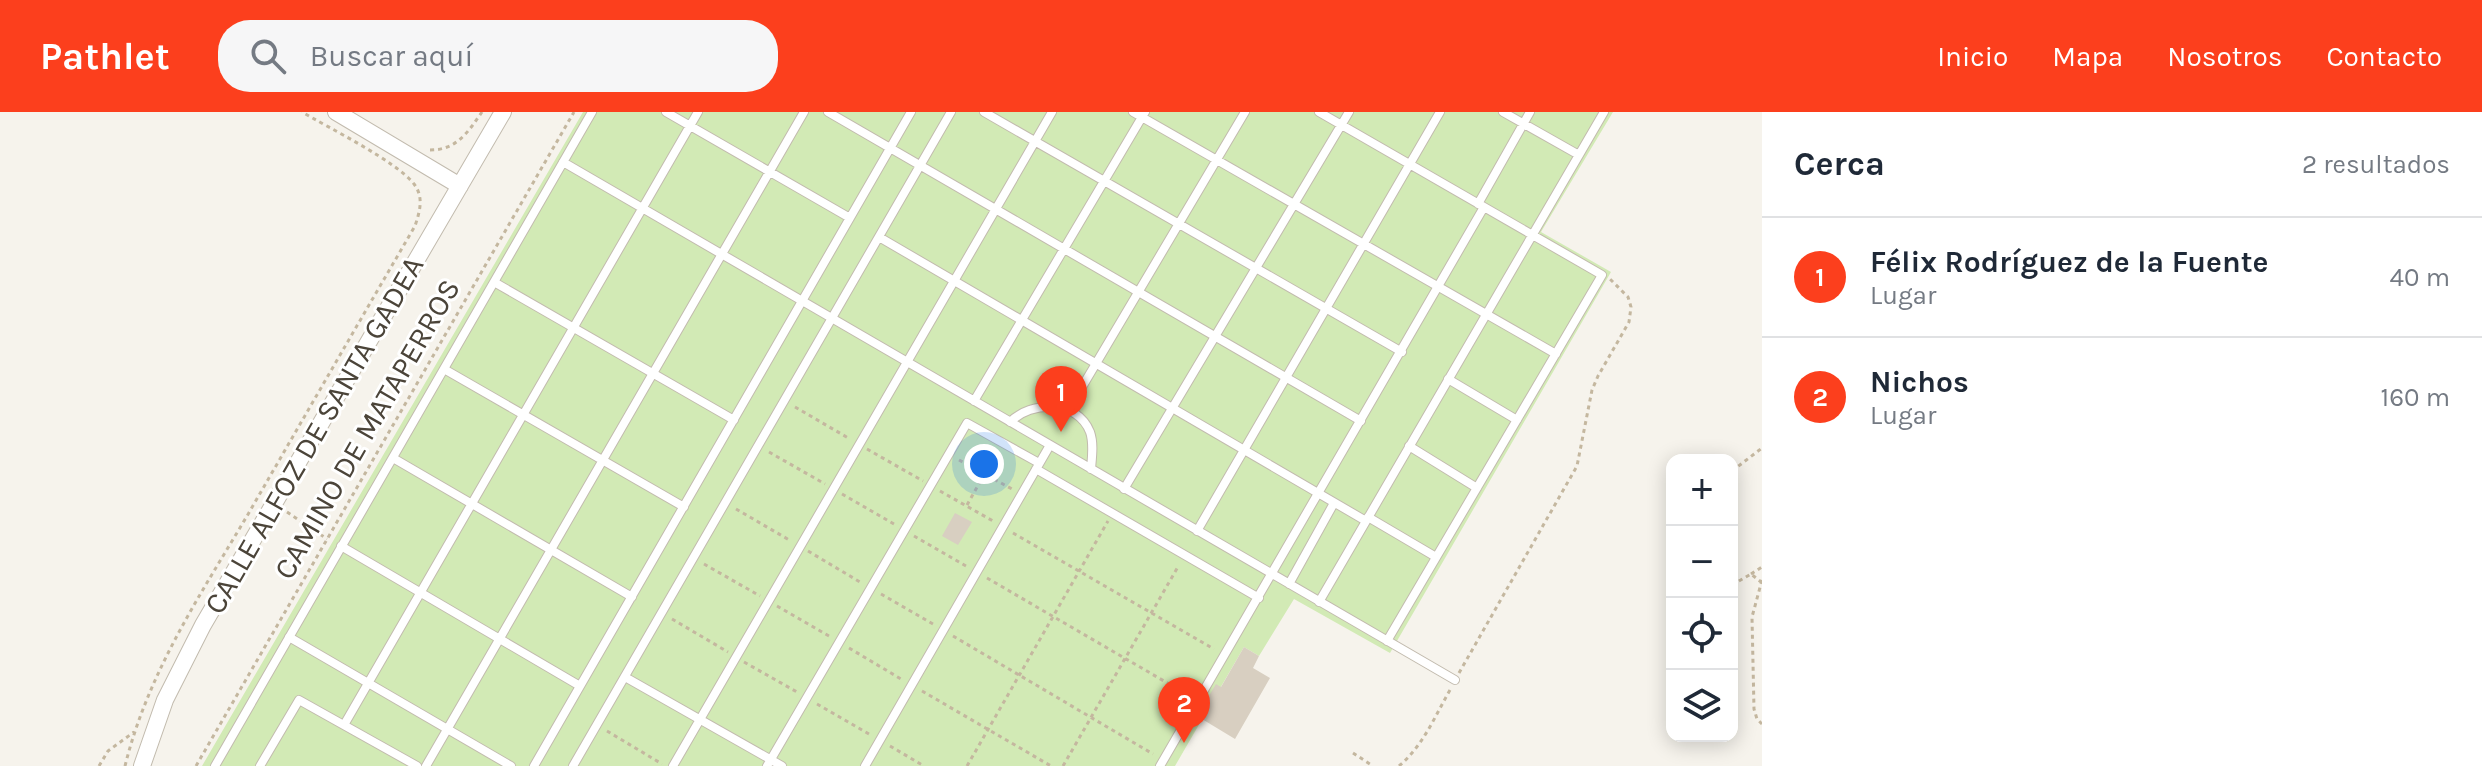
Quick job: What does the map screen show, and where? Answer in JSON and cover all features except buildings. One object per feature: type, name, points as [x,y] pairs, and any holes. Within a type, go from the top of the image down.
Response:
[{"type":"street","points":[[336,112],[460,186]]},
{"type":"street","name":"CALLE ALFOZ DE SANTA GADEA","points":[[142,766],[165,700],[183,662],[503,112]]},
{"type":"lane","points":[[215,766],[592,112]]},
{"type":"lane","points":[[666,112],[850,218]]},
{"type":"lane","points":[[344,725],[698,112]]},
{"type":"lane","points":[[426,766],[804,112]]},
{"type":"lane","points":[[828,112],[1361,421]]},
{"type":"lane","points":[[534,766],[911,112]]},
{"type":"lane","points":[[573,766],[951,112]]},
{"type":"lane","points":[[984,112],[1402,352]]},
{"type":"lane","points":[[673,766],[1052,112]]},
{"type":"lane","points":[[1069,409],[1245,112]]},
{"type":"lane","points":[[1319,112],[1602,275],[1387,641]]},
{"type":"lane","points":[[1124,489],[1349,112]]},
{"type":"lane","points":[[1197,531],[1440,112]]},
{"type":"lane","points":[[1503,112],[1579,155]]},
{"type":"lane","points":[[1160,766],[1439,288],[1530,112]]},
{"type":"lane","points":[[1319,602],[1604,112]]},
{"type":"lane","points":[[974,401],[1140,114],[1556,354]]},
{"type":"lane","points":[[563,162],[1455,680]]},
{"type":"lane","points":[[879,237],[1334,503],[1436,557]]},
{"type":"lane","points":[[494,282],[734,420]]},
{"type":"lane","points":[[444,369],[684,507]]},
{"type":"lane","points":[[1448,379],[1517,420]]},
{"type":"lane","points":[[1010,422],[1017,415],[1036,408],[1069,409],[1090,432],[1091,469]]},
{"type":"lane","points":[[769,763],[967,423],[1259,598]]},
{"type":"lane","points":[[865,766],[1050,445]]},
{"type":"lane","points":[[1409,446],[1477,488]]},
{"type":"lane","points":[[393,458],[632,597]]},
{"type":"lane","points":[[1289,584],[1334,503]]},
{"type":"lane","points":[[341,546],[580,686]]},
{"type":"lane","points":[[289,637],[511,766]]},
{"type":"lane","points":[[625,677],[769,763],[782,766]]},
{"type":"lane","points":[[260,766],[299,700],[417,766]]},
{"type":"path","points":[[125,766],[142,706],[160,666],[415,226],[422,205],[415,185],[391,165],[302,112]]},
{"type":"path","points":[[410,181],[429,150],[454,146],[482,112]]},
{"type":"path","name":"CAMINO DE MATAPERROS","points":[[196,766],[574,112]]},
{"type":"path","points":[[1399,766],[1427,733],[1577,466],[1592,390],[1622,337],[1631,307],[1619,286],[1602,275]]},
{"type":"path","points":[[967,506],[1002,442]]},
{"type":"path","points":[[1738,466],[1762,448]]},
{"type":"path","points":[[949,454],[1021,495]]},
{"type":"path","points":[[274,503],[327,539]]},
{"type":"path","points":[[967,766],[1113,513]]},
{"type":"path","points":[[1063,766],[1185,555]]},
{"type":"path","points":[[694,558],[1051,766]]},
{"type":"path","points":[[1738,582],[1762,567]]},
{"type":"path","points":[[1751,574],[1762,581],[1752,617],[1754,709],[1762,724]]},
{"type":"path","points":[[662,613],[924,766]]},
{"type":"path","points":[[597,725],[665,766]]},
{"type":"path","points":[[99,766],[108,751],[134,732]]},
{"type":"path","points":[[1353,753],[1373,766]]},
{"type":"green space","points":[[583,112],[1613,112],[1541,232],[1611,272],[1390,653],[1294,599],[1259,656],[1244,647],[1175,766],[202,766]]},
{"type":"place","name":"Félix Rodríguez de la Fuente","points":[[1061,432]]},
{"type":"place","name":"Nichos","points":[[1184,743]]}]
